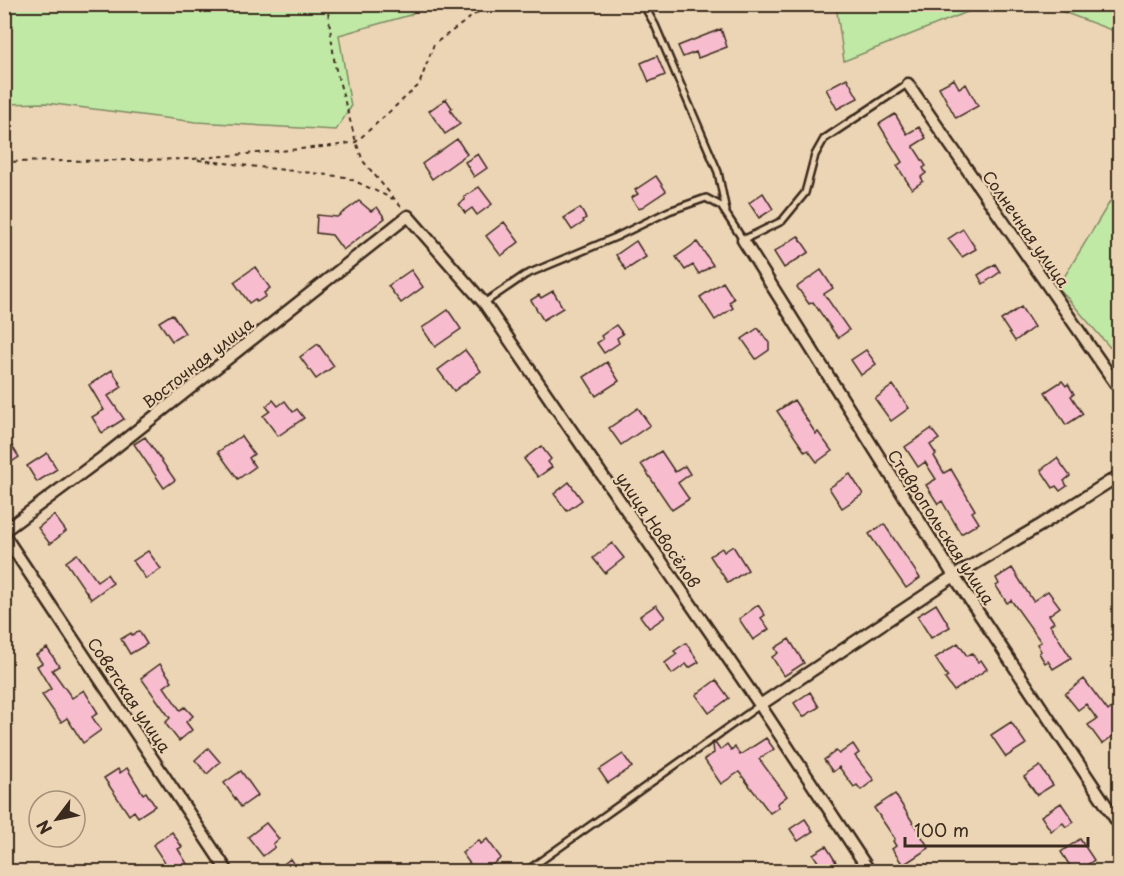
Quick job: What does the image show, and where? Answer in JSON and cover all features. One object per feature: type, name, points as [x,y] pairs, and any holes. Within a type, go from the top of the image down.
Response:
[{"type":"street","name":"Солнечная улица","points":[[908,84],[1119,390]]},
{"type":"street","name":"улица Новосёлов","points":[[408,216],[484,303],[760,705],[870,872]]},
{"type":"street","name":"Восточная улица","points":[[4,533],[408,216]]},
{"type":"street","name":"Ставропольская улица","points":[[743,240],[954,576],[1119,826]]},
{"type":"street","points":[[760,705],[954,576],[1041,525],[1119,475]]},
{"type":"street","name":"Советская улица","points":[[4,533],[228,872]]},
{"type":"lane","points":[[643,4],[655,25],[717,172],[728,216]]},
{"type":"lane","points":[[484,303],[525,275],[616,237],[669,211],[706,198],[721,206],[743,240],[782,221],[805,193],[815,155],[824,139],[908,84]]},
{"type":"lane","points":[[525,872],[760,705]]},
{"type":"path","points":[[327,4],[335,66],[363,161],[408,216]]},
{"type":"path","points":[[4,162],[192,159],[356,142],[419,85],[434,44],[481,10],[494,4]]},
{"type":"path","points":[[192,159],[346,177],[394,200]]},
{"type":"green space","points":[[836,4],[985,5],[844,61]]},
{"type":"green space","points":[[4,5],[423,5],[410,15],[339,35],[351,107],[336,130],[196,122],[46,103],[5,104]]},
{"type":"green space","points":[[1045,5],[1119,5],[1119,33]]},
{"type":"green space","points":[[1119,187],[1119,358],[1058,287]]},
{"type":"building","points":[[721,29],[727,47],[698,58],[696,52],[683,57],[678,46]]},
{"type":"building","points":[[657,56],[665,75],[649,82],[641,63]]},
{"type":"building","points":[[847,78],[858,98],[837,109],[826,89]]},
{"type":"building","points":[[954,79],[959,88],[966,84],[978,106],[956,118],[939,87]]},
{"type":"building","points":[[446,99],[452,108],[450,110],[460,124],[445,134],[429,111]]},
{"type":"building","points":[[895,114],[907,134],[919,127],[926,138],[913,146],[926,166],[923,168],[926,173],[921,177],[923,181],[912,189],[897,166],[902,162],[879,124]]},
{"type":"building","points":[[457,139],[467,154],[432,179],[422,164]]},
{"type":"building","points":[[478,154],[487,168],[474,177],[465,162]]},
{"type":"building","points":[[656,176],[666,191],[639,209],[631,198],[638,194],[635,190]]},
{"type":"building","points":[[479,187],[492,204],[477,215],[472,208],[465,213],[459,204],[465,200],[464,197]]},
{"type":"building","points":[[763,193],[773,209],[759,218],[749,203]]},
{"type":"building","points":[[359,201],[371,211],[377,207],[385,218],[343,250],[332,235],[316,233],[317,215],[337,217]]},
{"type":"building","points":[[580,208],[586,218],[572,230],[564,218]]},
{"type":"building","points":[[504,222],[519,242],[501,256],[486,236]]},
{"type":"building","points":[[963,229],[976,249],[962,257],[948,239]]},
{"type":"building","points":[[798,236],[809,252],[784,268],[774,252]]},
{"type":"building","points":[[636,241],[646,257],[626,270],[616,255]]},
{"type":"building","points":[[697,242],[713,265],[699,274],[693,265],[685,270],[676,257]]},
{"type":"building","points":[[995,264],[1000,272],[983,284],[978,275]]},
{"type":"building","points":[[255,267],[270,288],[264,293],[266,296],[257,302],[255,299],[249,303],[234,282]]},
{"type":"building","points":[[411,270],[423,287],[401,303],[388,286]]},
{"type":"building","points":[[821,270],[833,288],[824,294],[849,330],[838,338],[813,302],[809,304],[797,287]]},
{"type":"building","points":[[723,282],[734,299],[729,302],[733,308],[715,320],[700,297]]},
{"type":"building","points":[[553,291],[563,308],[543,320],[531,300],[539,295],[541,298]]},
{"type":"building","points":[[1021,307],[1034,327],[1015,341],[1001,320]]},
{"type":"building","points":[[448,310],[461,329],[435,347],[422,328]]},
{"type":"building","points":[[172,314],[185,333],[172,341],[159,322]]},
{"type":"building","points":[[616,325],[623,334],[617,338],[619,343],[604,353],[597,343],[603,339],[601,336]]},
{"type":"building","points":[[758,328],[769,343],[769,350],[756,359],[742,339]]},
{"type":"building","points":[[318,344],[334,366],[316,379],[300,357]]},
{"type":"building","points":[[465,350],[481,371],[454,391],[438,370]]},
{"type":"building","points":[[866,350],[876,364],[861,375],[851,360]]},
{"type":"building","points":[[607,362],[619,381],[596,396],[584,377]]},
{"type":"building","points":[[112,370],[122,387],[108,396],[124,419],[102,433],[92,417],[104,410],[89,385]]},
{"type":"building","points":[[1062,381],[1066,386],[1068,384],[1074,394],[1071,396],[1083,414],[1066,425],[1045,392]]},
{"type":"building","points":[[893,385],[909,408],[891,421],[875,399]]},
{"type":"building","points":[[273,400],[278,406],[285,401],[293,412],[297,409],[304,418],[278,436],[263,416],[270,411],[266,406]]},
{"type":"building","points":[[794,400],[816,434],[818,432],[832,451],[817,462],[808,450],[805,452],[777,411]]},
{"type":"building","points":[[638,408],[650,425],[621,445],[609,428]]},
{"type":"building","points":[[931,429],[939,439],[930,445],[936,454],[934,456],[944,473],[951,469],[975,510],[972,512],[979,523],[961,534],[942,501],[938,504],[926,485],[936,479],[925,462],[918,467],[905,447]]},
{"type":"building","points":[[4,434],[19,457],[4,467]]},
{"type":"building","points":[[241,436],[254,454],[249,458],[255,467],[238,479],[218,452]]},
{"type":"building","points":[[145,437],[175,480],[164,488],[134,444]]},
{"type":"building","points":[[541,446],[551,459],[548,462],[552,467],[538,477],[524,459]]},
{"type":"building","points":[[661,451],[675,472],[685,466],[690,474],[678,483],[689,499],[672,510],[641,464]]},
{"type":"building","points":[[47,453],[57,469],[37,482],[27,466]]},
{"type":"building","points":[[1057,458],[1070,476],[1064,481],[1067,486],[1060,491],[1056,486],[1053,488],[1041,470]]},
{"type":"building","points":[[850,474],[863,494],[842,508],[829,488]]},
{"type":"building","points":[[569,482],[582,500],[567,511],[554,494]]},
{"type":"building","points":[[54,515],[66,531],[50,544],[38,528]]},
{"type":"building","points":[[884,524],[920,578],[906,588],[869,534]]},
{"type":"building","points":[[612,543],[624,558],[605,573],[593,558]]},
{"type":"building","points":[[733,546],[748,570],[728,583],[710,556],[722,548],[724,552]]},
{"type":"building","points":[[148,551],[161,569],[146,579],[133,561]]},
{"type":"building","points":[[77,554],[97,581],[107,574],[113,583],[91,599],[66,562]]},
{"type":"building","points":[[1012,568],[1033,601],[1048,591],[1060,607],[1049,615],[1054,622],[1050,625],[1071,658],[1053,669],[1048,661],[1045,663],[1039,653],[1041,651],[1037,644],[1041,642],[1011,600],[1007,603],[996,586],[999,584],[996,578]]},
{"type":"building","points":[[936,604],[950,627],[931,638],[917,616]]},
{"type":"building","points":[[656,605],[665,617],[649,628],[640,616]]},
{"type":"building","points":[[758,605],[765,615],[761,618],[769,629],[753,640],[739,619]]},
{"type":"building","points":[[139,631],[147,644],[130,654],[121,639]]},
{"type":"building","points":[[789,639],[804,663],[784,676],[772,657],[778,653],[775,648]]},
{"type":"building","points":[[686,643],[699,662],[689,668],[686,664],[672,674],[665,663],[677,654],[674,651]]},
{"type":"building","points":[[958,643],[967,656],[972,653],[987,669],[954,691],[945,679],[948,677],[935,658]]},
{"type":"building","points":[[47,648],[59,666],[52,670],[72,698],[84,690],[98,713],[92,717],[101,730],[83,743],[67,718],[61,722],[42,695],[51,689],[37,666],[42,663],[36,655]]},
{"type":"building","points":[[160,664],[172,681],[164,687],[180,710],[185,707],[193,716],[186,722],[192,730],[179,741],[165,723],[170,718],[141,678]]},
{"type":"building","points":[[1084,679],[1108,711],[1114,706],[1119,714],[1114,720],[1119,731],[1102,744],[1088,725],[1097,719],[1086,704],[1078,710],[1065,694]]},
{"type":"building","points":[[716,680],[729,698],[709,713],[696,695]]},
{"type":"building","points":[[810,692],[819,707],[803,717],[794,703]]},
{"type":"building","points":[[1011,722],[1026,744],[1006,757],[991,735]]},
{"type":"building","points":[[766,738],[774,749],[759,759],[787,796],[777,804],[779,807],[770,813],[739,772],[721,784],[704,759],[714,753],[715,743],[720,750],[727,744],[731,750],[735,747],[740,755]]},
{"type":"building","points":[[853,744],[859,753],[855,756],[874,780],[861,790],[857,785],[854,787],[839,767],[833,772],[824,760],[836,751],[839,754]]},
{"type":"building","points":[[208,748],[220,762],[207,774],[195,760]]},
{"type":"building","points":[[623,754],[632,767],[608,783],[599,770]]},
{"type":"building","points":[[1040,766],[1053,785],[1037,795],[1024,777]]},
{"type":"building","points":[[127,768],[143,794],[146,792],[155,806],[138,817],[134,811],[129,815],[104,778],[118,769],[120,773]]},
{"type":"building","points":[[241,771],[258,795],[241,807],[224,783]]},
{"type":"building","points":[[895,794],[929,848],[903,865],[892,849],[896,846],[893,841],[895,839],[874,808]]},
{"type":"building","points":[[1061,803],[1074,822],[1066,827],[1063,823],[1051,831],[1041,816]]},
{"type":"building","points":[[805,819],[813,831],[798,841],[790,829]]},
{"type":"building","points":[[266,823],[279,839],[273,844],[275,847],[263,856],[248,837]]},
{"type":"building","points":[[172,832],[182,847],[178,849],[192,872],[171,872],[153,845]]},
{"type":"building","points":[[487,839],[501,858],[483,872],[476,872],[462,853],[479,840],[481,844]]},
{"type":"building","points":[[1080,839],[1094,860],[1074,872],[1061,852]]},
{"type":"building","points":[[826,846],[836,862],[823,870],[813,854]]},
{"type":"building","points":[[290,859],[300,872],[274,872]]}]
